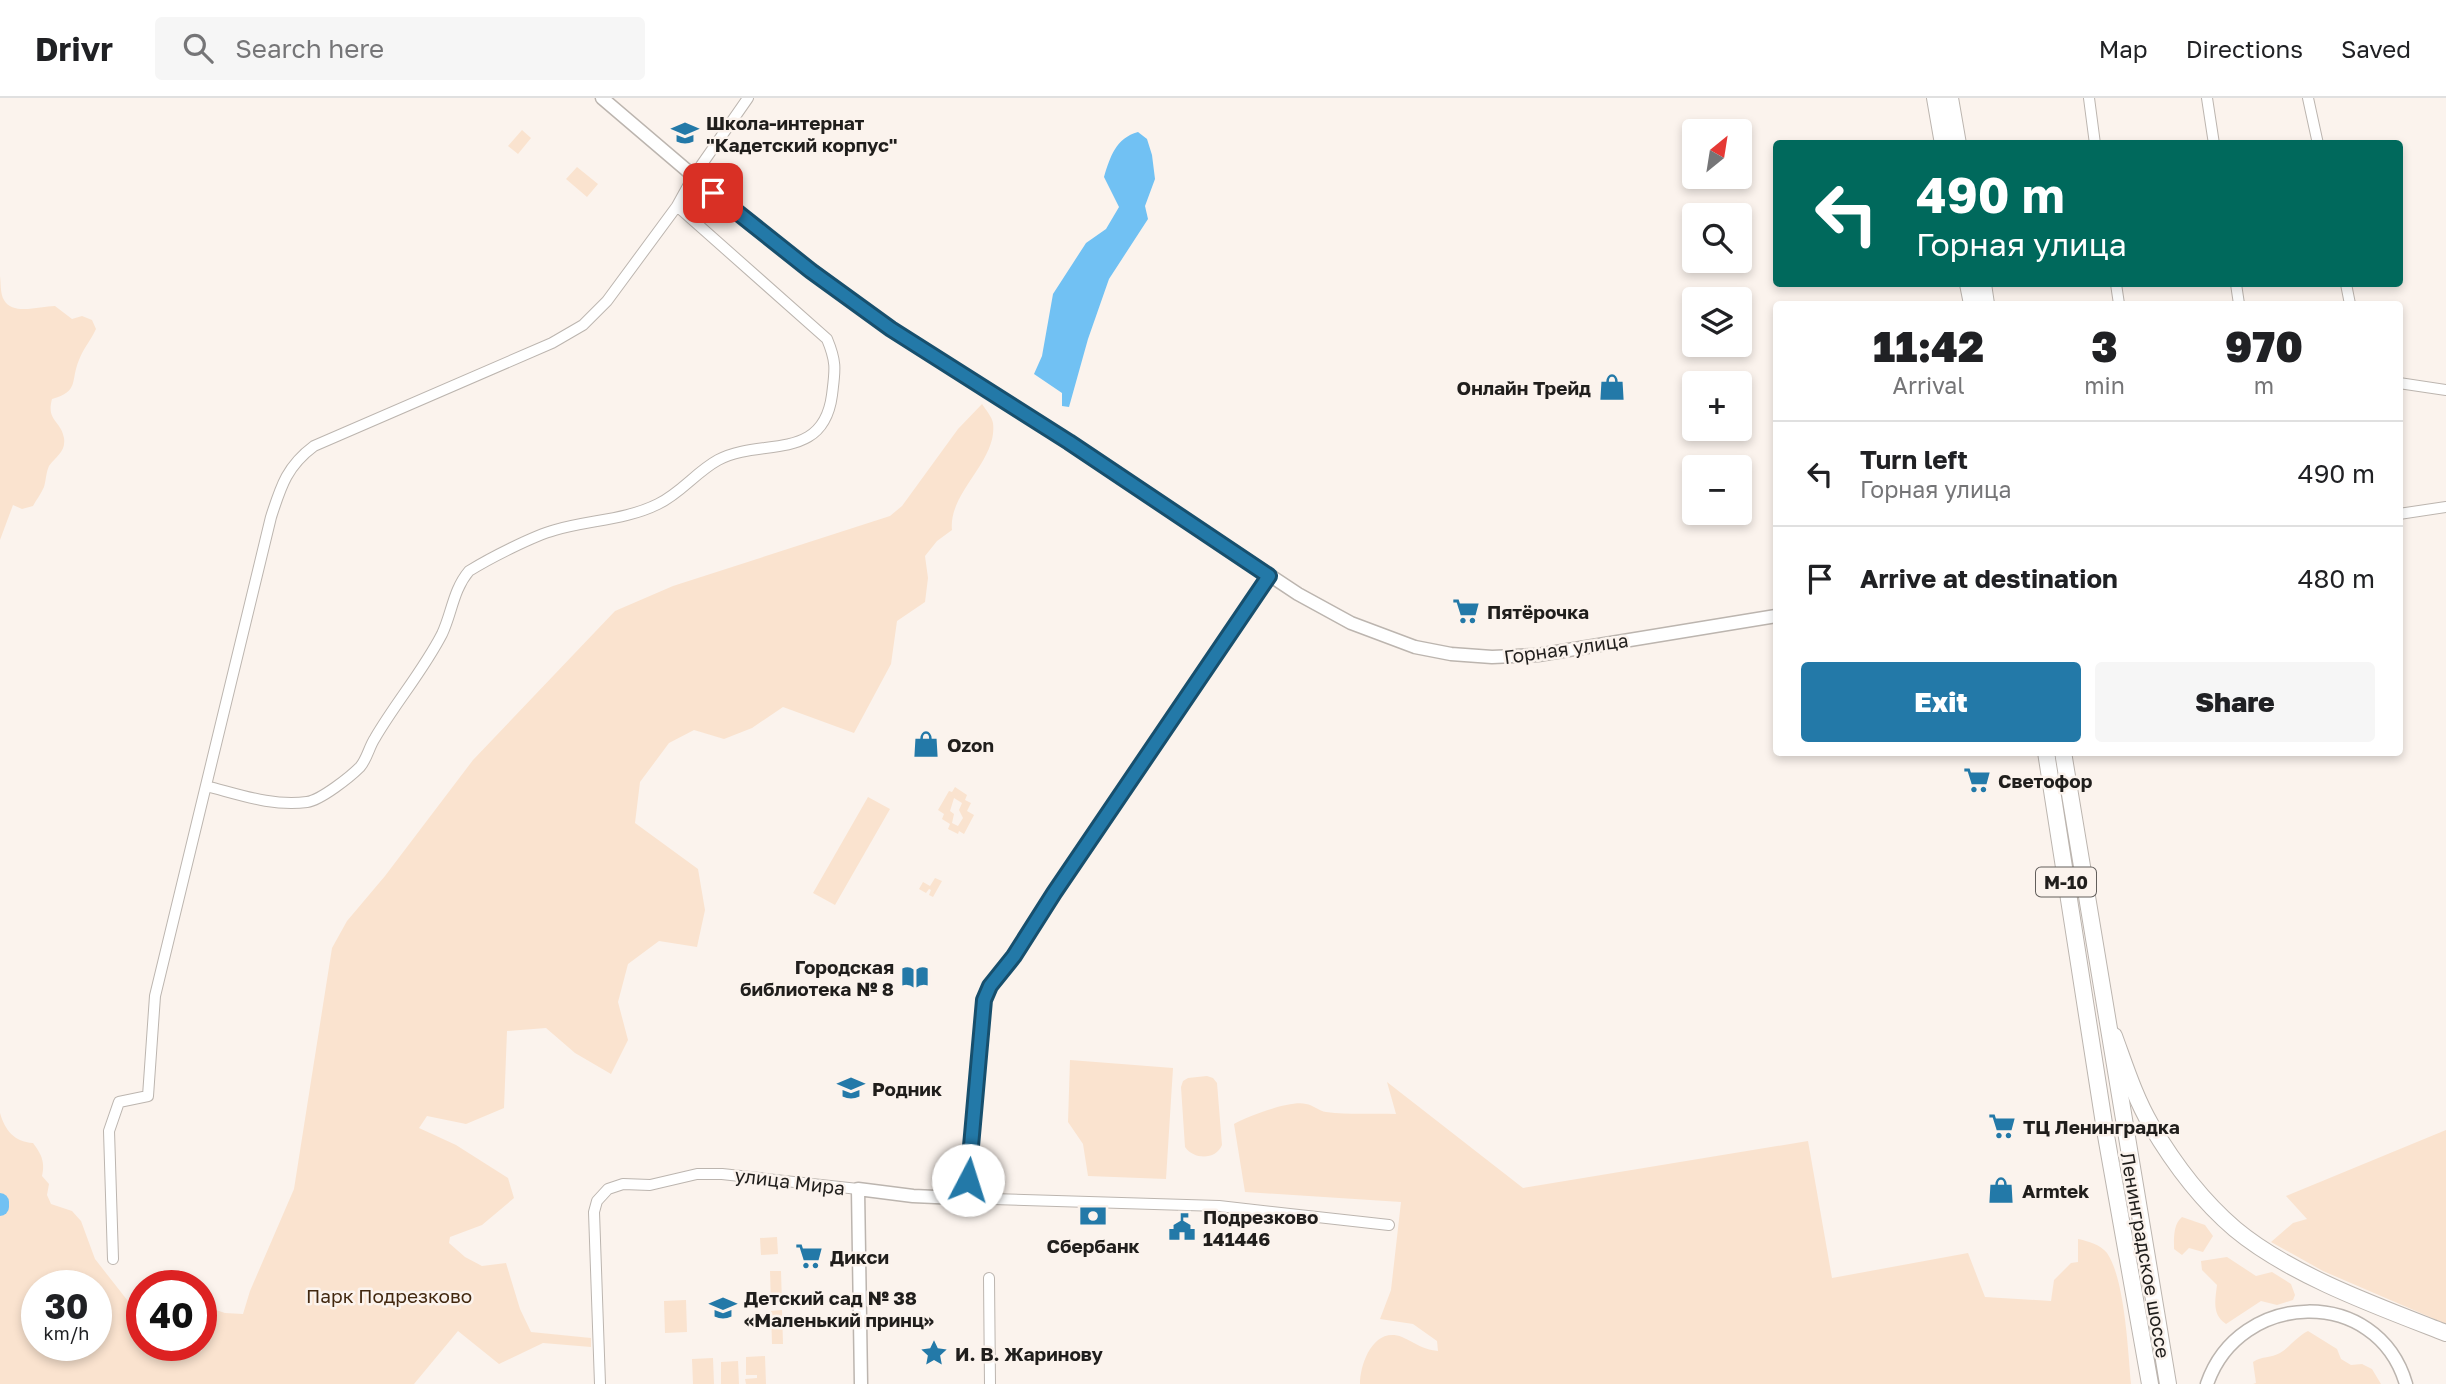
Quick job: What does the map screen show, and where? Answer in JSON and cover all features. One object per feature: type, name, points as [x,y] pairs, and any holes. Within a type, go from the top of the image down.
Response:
[{"type":"main road","points":[[1935,98],[1942,140]]},
{"type":"main road","points":[[1950,98],[1957,140]]},
{"type":"main road","name":"Ленинградское шоссе","points":[[2047,756],[2150,1384]]},
{"type":"main road","name":"Ленинградское шоссе","points":[[2064,756],[2168,1384]]},
{"type":"main road","points":[[2105,1012],[2150,1124],[2196,1190],[2216,1211],[2238,1231],[2293,1266],[2446,1333]]},
{"type":"street","name":"Горная улица","points":[[603,98],[751,225],[891,329],[1069,442],[1269,576],[1351,623],[1415,647],[1451,654],[1493,657],[1538,655],[1773,616]]},
{"type":"street","points":[[113,1259],[110,1131],[120,1102],[148,1096],[155,996],[271,517],[283,480],[299,457],[326,440],[552,344],[583,325],[607,301],[677,206],[748,98]]},
{"type":"street","points":[[2090,98],[2095,140]]},
{"type":"street","points":[[2207,98],[2213,140]]},
{"type":"street","points":[[2308,98],[2317,140]]},
{"type":"street","points":[[206,786],[285,803],[309,802],[324,794],[361,765],[374,739],[426,664],[444,630],[459,583],[469,571],[554,530],[620,517],[657,504],[719,460],[741,451],[798,443],[812,435],[822,423],[830,408],[834,380],[835,358],[827,339],[677,206]]},
{"type":"street","points":[[2403,384],[2446,390]]},
{"type":"street","points":[[2403,513],[2446,507]]},
{"type":"street","points":[[1269,576],[1014,956],[990,986],[984,1000],[968,1180],[958,1198],[1219,1206],[1389,1225]]},
{"type":"street","name":"улица Мира","points":[[600,1384],[594,1212],[597,1201],[608,1189],[623,1184],[650,1185],[697,1174],[722,1174],[913,1196],[958,1198]]},
{"type":"street","points":[[858,1189],[861,1384]]},
{"type":"street","points":[[989,1278],[990,1384]]},
{"type":"street","points":[[2207,1384],[2223,1353],[2244,1332],[2275,1317],[2309,1311],[2342,1316],[2374,1335],[2397,1363],[2406,1384]]},
{"type":"street","points":[[2138,1319],[2144,1384]]},
{"type":"green space","points":[[522,130],[531,138],[518,154],[508,146]]},
{"type":"green space","points":[[577,167],[598,184],[587,197],[566,179]]},
{"type":"green space","points":[[0,276],[2,295],[8,305],[20,309],[55,306],[72,319],[82,316],[92,320],[96,329],[76,367],[70,389],[52,399],[52,416],[64,438],[62,450],[49,466],[44,487],[33,506],[22,509],[13,505],[0,540]]},
{"type":"green space","name":"Парк Подрезково","points":[[982,404],[993,423],[993,437],[988,450],[957,503],[952,530],[937,541],[925,556],[928,578],[925,602],[897,621],[891,664],[854,733],[783,707],[752,728],[724,739],[694,730],[669,743],[640,782],[635,823],[698,869],[705,910],[697,947],[659,941],[628,964],[618,1002],[628,1040],[611,1074],[575,1053],[546,1028],[507,1031],[504,1108],[466,1124],[427,1116],[419,1128],[456,1145],[508,1178],[514,1198],[482,1225],[450,1237],[449,1243],[465,1257],[482,1266],[506,1263],[520,1309],[531,1332],[591,1338],[591,1347],[543,1343],[499,1364],[458,1331],[414,1384],[0,1384],[0,1113],[11,1134],[33,1143],[36,1147],[43,1163],[42,1176],[49,1184],[47,1195],[51,1204],[72,1211],[81,1221],[95,1259],[104,1270],[21,1270],[21,1361],[112,1361],[112,1281],[126,1299],[126,1361],[217,1361],[217,1310],[243,1314],[250,1291],[294,1189],[332,948],[347,921],[385,876],[473,760],[615,611],[673,586],[890,516],[902,506],[958,429]]},
{"type":"green space","points":[[955,787],[967,795],[965,800],[971,803],[967,811],[974,815],[964,834],[948,829],[950,824],[942,819],[944,814],[938,810],[949,791],[952,792]],"holes":[[[954,798],[962,803],[959,810],[963,818],[958,826],[952,823],[954,814],[950,811]]]},
{"type":"green space","points":[[868,797],[890,809],[835,905],[813,893]]},
{"type":"green space","points":[[935,878],[942,881],[933,897],[929,895],[931,890],[926,893],[919,889],[923,882],[930,886]]},
{"type":"green space","points":[[1070,1060],[1173,1068],[1166,1179],[1088,1176],[1083,1144],[1068,1122]]},
{"type":"green space","points":[[1207,1076],[1217,1083],[1222,1145],[1210,1156],[1199,1156],[1185,1147],[1181,1087],[1183,1081],[1188,1078]]},
{"type":"green space","points":[[1387,1082],[1523,1188],[1808,1141],[1832,1278],[1968,1253],[1985,1297],[2051,1301],[2054,1280],[2071,1263],[2078,1262],[2078,1239],[2094,1244],[2107,1253],[2118,1280],[2125,1316],[2131,1384],[1360,1384],[1370,1348],[1384,1337],[1402,1337],[1424,1348],[1438,1351],[1437,1341],[1413,1324],[1380,1319],[1391,1290],[1401,1202],[1245,1192],[1234,1124],[1270,1110],[1299,1103],[1326,1112],[1396,1114]]},
{"type":"green space","points":[[2446,1130],[2446,1324],[2323,1271],[2271,1242],[2293,1223],[2307,1219],[2286,1196]]},
{"type":"green space","points":[[2182,1217],[2205,1225],[2213,1236],[2203,1252],[2189,1248],[2182,1255],[2174,1249],[2176,1228]]},
{"type":"green space","points":[[777,1237],[778,1254],[761,1255],[760,1238]]},
{"type":"green space","points":[[2227,1257],[2256,1276],[2272,1272],[2291,1284],[2295,1295],[2293,1300],[2277,1305],[2261,1301],[2226,1324],[2216,1312],[2217,1285],[2202,1270],[2201,1261]]},
{"type":"green space","points":[[770,1271],[781,1271],[782,1304],[771,1304]]},
{"type":"green space","points":[[686,1300],[687,1332],[665,1333],[664,1301]]},
{"type":"green space","points":[[782,1310],[783,1344],[772,1344],[771,1311]]},
{"type":"green space","points":[[2308,1331],[2337,1349],[2341,1359],[2351,1365],[2362,1364],[2372,1369],[2381,1384],[2253,1384],[2256,1383],[2253,1362],[2280,1353]]},
{"type":"green space","points":[[765,1356],[766,1384],[746,1384],[745,1379],[757,1378],[757,1375],[746,1375],[746,1357]]},
{"type":"green space","points":[[713,1358],[714,1384],[693,1384],[692,1359]]},
{"type":"green space","points":[[738,1361],[739,1384],[721,1384],[721,1362]]},
{"type":"water","points":[[1138,132],[1147,139],[1155,179],[1145,206],[1148,219],[1109,279],[1088,339],[1069,407],[1062,406],[1062,393],[1034,374],[1042,356],[1053,294],[1086,243],[1106,229],[1119,207],[1104,177],[1119,144]]},
{"type":"waterway","points":[[0,1202],[0,1207]]},
{"type":"place","name":"Школа-интернат \"Кадетский корпус\"","points":[[685,133]]},
{"type":"place","name":"Онлайн Трейд","points":[[1612,387]]},
{"type":"place","name":"Пятёрочка","points":[[1466,611]]},
{"type":"place","name":"Ozon","points":[[926,744]]},
{"type":"place","name":"Светофор","points":[[1977,780]]},
{"type":"place","name":"Городская библиотека № 8","points":[[915,977]]},
{"type":"place","name":"Родник","points":[[851,1088]]},
{"type":"place","name":"ТЦ Ленинградка","points":[[2002,1126]]},
{"type":"place","name":"Armtek","points":[[2001,1190]]},
{"type":"place","name":"Сбербанк","points":[[1093,1216]]},
{"type":"place","name":"Подрезково 141446","points":[[1182,1227]]},
{"type":"place","name":"Дикси","points":[[809,1256]]},
{"type":"place","name":"Детский сад № 38 «Маленький принц»","points":[[723,1308]]},
{"type":"place","name":"И. В. Жаринову","points":[[934,1353]]},
{"type":"route","points":[[713,193],[811,271],[891,329],[1069,442],[1269,576],[1014,956],[990,986],[984,1000],[968,1180]]}]
